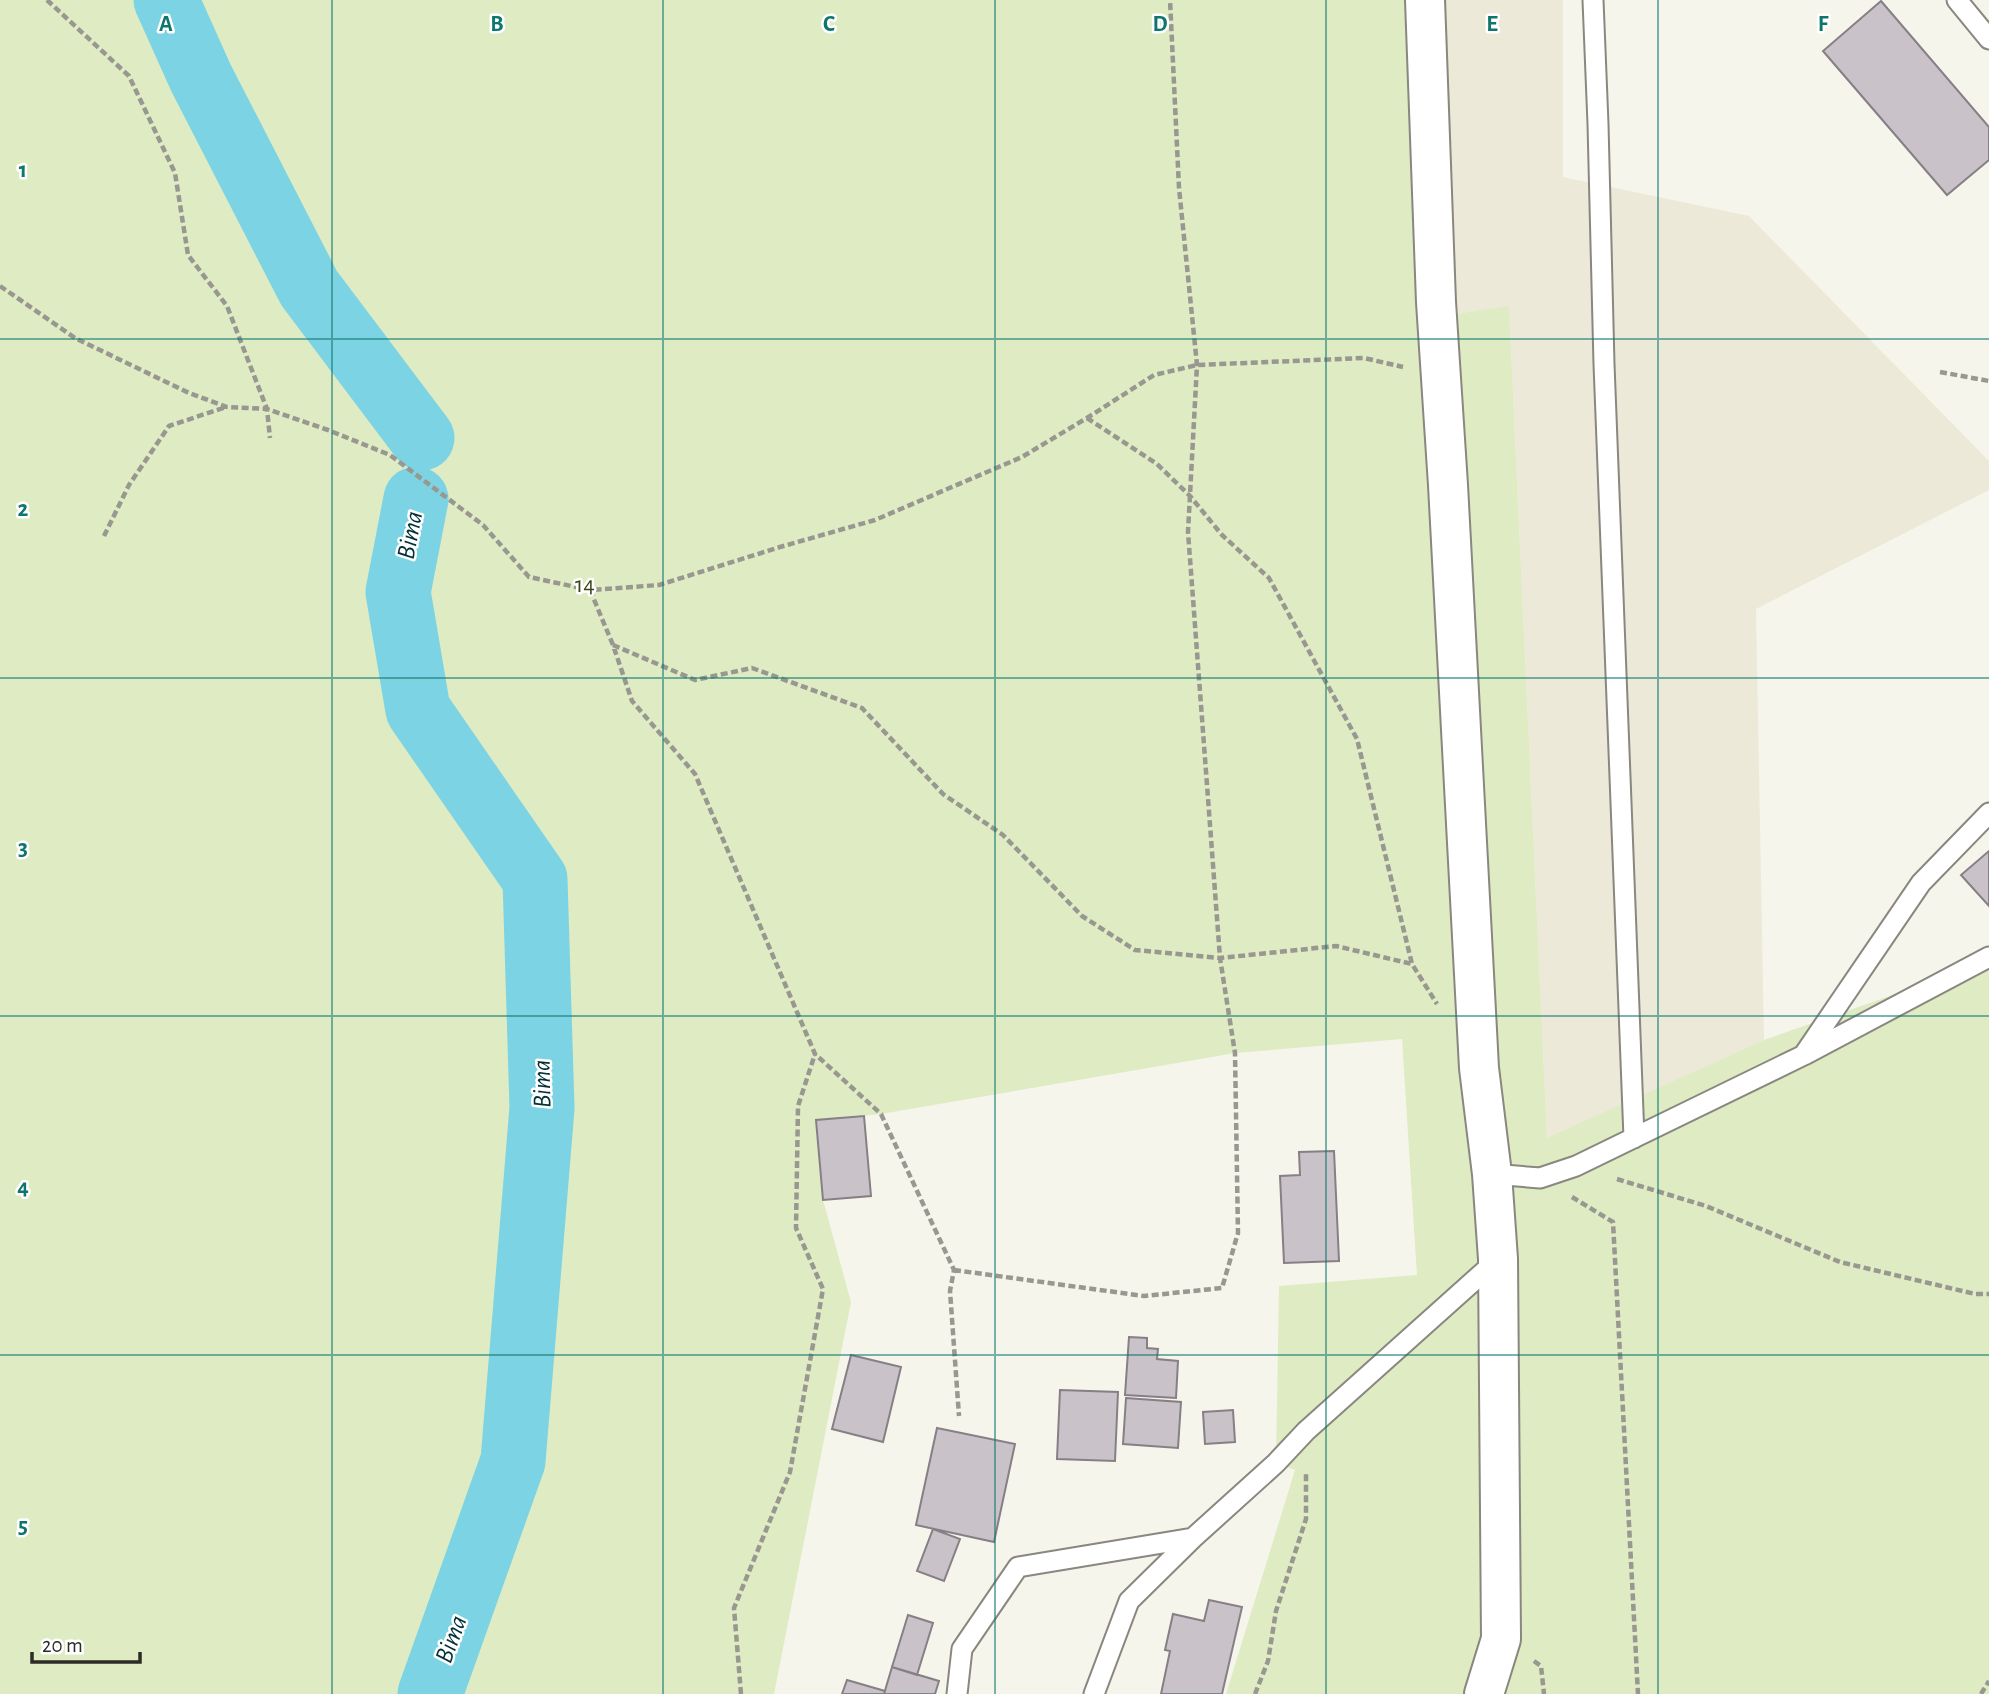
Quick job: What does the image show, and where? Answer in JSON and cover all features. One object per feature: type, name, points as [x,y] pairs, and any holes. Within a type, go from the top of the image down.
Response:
[{"type":"street","points":[[1425,0],[1436,302],[1479,1068],[1492,1174],[1498,1259],[1501,1639],[1484,1694]]},
{"type":"lane","points":[[1594,0],[1604,364],[1634,1138]]},
{"type":"lane","points":[[1957,0],[1989,39]]},
{"type":"lane","points":[[1804,1055],[1921,883],[1989,813]]},
{"type":"lane","points":[[1492,1174],[1540,1178],[1576,1166],[1804,1055],[1989,957]]},
{"type":"lane","points":[[1094,1694],[1129,1601],[1193,1538],[1276,1463],[1306,1431],[1498,1259]]},
{"type":"lane","points":[[957,1694],[962,1649],[1018,1567],[1193,1538]]},
{"type":"path","points":[[47,0],[129,76],[175,173],[188,256],[227,306],[267,408],[270,438]]},
{"type":"path","points":[[954,1270],[1144,1296],[1222,1288],[1238,1233],[1235,1053],[1220,958],[1188,532],[1198,365],[1179,188],[1170,0]]},
{"type":"path","points":[[0,286],[75,338],[189,393],[226,407],[267,408],[390,455],[483,525],[530,577],[590,590],[659,585],[875,520],[1022,457],[1154,374],[1198,365],[1364,358],[1441,376]]},
{"type":"path","points":[[1940,372],[1989,381]]},
{"type":"path","points":[[104,536],[129,485],[169,426],[226,407]]},
{"type":"path","points":[[1087,418],[1157,464],[1191,496],[1223,535],[1269,578],[1357,739],[1412,964],[1442,1010]]},
{"type":"path","points":[[590,590],[632,701],[695,774],[815,1054],[881,1114],[954,1270],[950,1291],[959,1416]]},
{"type":"path","points":[[613,645],[695,680],[752,668],[862,708],[943,794],[1003,835],[1082,916],[1135,950],[1220,958],[1336,946],[1412,964]]},
{"type":"path","points":[[741,1694],[734,1608],[789,1472],[823,1289],[796,1228],[799,1106],[815,1054]]},
{"type":"path","points":[[1576,1166],[1706,1206],[1840,1262],[1975,1294],[1989,1294]]},
{"type":"path","points":[[1540,1178],[1613,1222],[1638,1694]]},
{"type":"path","points":[[1255,1694],[1268,1661],[1276,1611],[1306,1519],[1306,1431]]},
{"type":"path","points":[[1980,1694],[1989,1681]]},
{"type":"shaded area","points":[[1447,0],[1563,0],[1563,177],[1749,216],[1989,461],[1989,490],[1756,609],[1764,1040],[1547,1139],[1509,307],[1456,314]]},
{"type":"green space","name":"14","points":[[0,0],[1447,0],[1456,314],[1509,306],[1547,1138],[1764,1040],[1981,964],[1989,966],[1989,1694],[1226,1694],[1295,1470],[1276,1463],[1279,1286],[1417,1275],[1402,1039],[1235,1053],[881,1114],[816,1120],[823,1200],[851,1302],[774,1694],[0,1694]]},
{"type":"building","points":[[1881,1],[1989,127],[1989,160],[1947,195],[1823,51]]},
{"type":"building","points":[[1989,851],[1989,906],[1961,875]]},
{"type":"building","points":[[864,1116],[871,1196],[823,1200],[816,1120]]},
{"type":"building","points":[[1334,1151],[1339,1261],[1284,1263],[1280,1176],[1300,1175],[1299,1152]]},
{"type":"building","points":[[1129,1337],[1147,1338],[1147,1348],[1158,1349],[1157,1359],[1178,1361],[1176,1398],[1125,1395]]},
{"type":"building","points":[[851,1355],[901,1367],[883,1442],[832,1429]]},
{"type":"building","points":[[1060,1390],[1118,1392],[1115,1461],[1057,1459]]},
{"type":"building","points":[[1126,1398],[1181,1402],[1178,1448],[1123,1444]]},
{"type":"building","points":[[1233,1410],[1235,1442],[1205,1444],[1203,1412]]},
{"type":"building","points":[[937,1428],[1015,1444],[994,1542],[916,1525]]},
{"type":"building","points":[[933,1529],[960,1539],[944,1581],[917,1571]]},
{"type":"building","points":[[1209,1600],[1242,1607],[1222,1694],[1161,1694],[1170,1651],[1165,1650],[1173,1614],[1204,1621]]},
{"type":"building","points":[[908,1615],[933,1623],[917,1675],[892,1667]]},
{"type":"building","points":[[892,1667],[939,1681],[935,1694],[884,1694]]},
{"type":"building","points":[[847,1680],[885,1691],[884,1694],[842,1694]]},
{"type":"waterway","name":"Віта","points":[[166,0],[201,78],[309,288],[422,438]]},
{"type":"waterway","name":"Віта","points":[[416,499],[398,592],[418,710],[535,879],[542,1108],[513,1461],[430,1694]]}]
